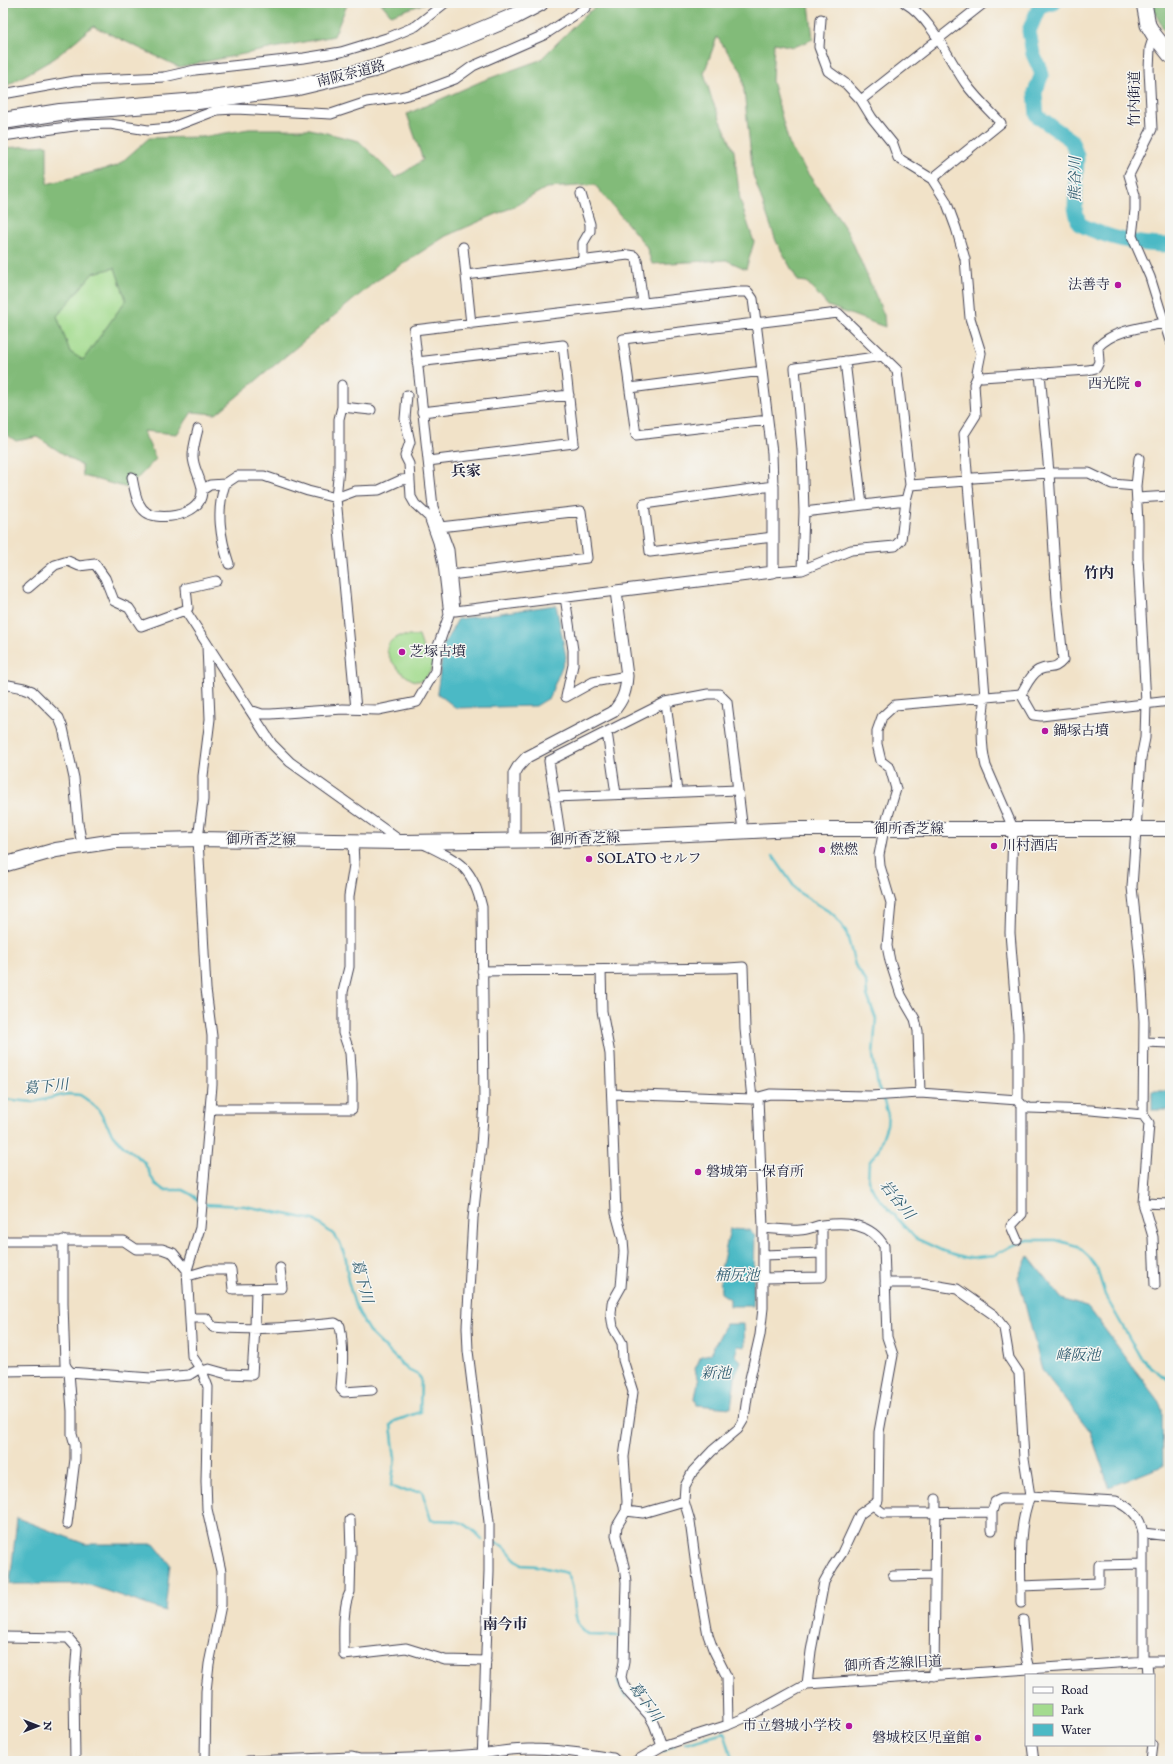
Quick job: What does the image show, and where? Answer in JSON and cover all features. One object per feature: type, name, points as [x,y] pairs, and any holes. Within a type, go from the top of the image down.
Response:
[{"type":"highway","name":"南阪奈道路","points":[[3,112],[198,101],[298,87],[374,70],[443,46],[515,16],[540,3]]},
{"type":"highway","points":[[1144,3],[1148,26],[1154,36],[1170,55]]},
{"type":"highway","name":"南阪奈道路","points":[[3,121],[60,112],[150,104]]},
{"type":"main road","name":"御所香芝線","points":[[3,865],[56,850],[115,841],[198,839],[402,842],[561,840],[743,831],[1013,828],[1170,829]]},
{"type":"street","points":[[3,94],[75,81],[164,77],[195,70],[304,58],[341,52],[390,37],[416,26],[445,3]]},
{"type":"street","points":[[3,136],[81,125],[110,124],[148,130],[170,128],[217,110],[235,109],[331,114],[367,102],[400,97],[423,91],[455,79],[473,66],[544,35],[584,9],[589,3]]},
{"type":"street","points":[[905,3],[932,28],[966,84],[978,100],[1001,123],[932,179]]},
{"type":"street","points":[[861,100],[984,3]]},
{"type":"street","points":[[821,19],[819,47],[828,72],[846,84],[861,100],[872,118],[893,144],[898,158],[932,179],[946,201],[965,259],[970,318],[981,353],[977,373],[978,375],[974,384],[976,415],[964,434],[985,696],[981,726],[984,758],[1013,828],[1010,933],[1018,1033],[1022,1214],[1011,1226],[1017,1240]]},
{"type":"street","name":"竹内街道","points":[[1154,36],[1150,48],[1149,69],[1152,128],[1129,175],[1136,195],[1133,240],[1150,277],[1170,341]]},
{"type":"street","points":[[581,194],[590,224],[590,231],[583,243],[583,261]]},
{"type":"street","points":[[463,246],[471,324]]},
{"type":"street","points":[[466,275],[628,255],[634,256],[637,260],[643,303]]},
{"type":"street","points":[[768,420],[636,435],[623,339],[756,322],[838,313],[897,370],[910,485],[906,500],[901,540],[895,546],[851,550],[802,570],[773,572],[455,611],[449,550],[433,507],[416,362],[414,330],[748,292],[753,299],[756,322],[768,420],[772,453],[773,572]]},
{"type":"street","points":[[978,375],[982,377],[1088,370],[1096,368],[1100,362],[1098,347],[1104,341],[1131,330],[1165,323]]},
{"type":"street","points":[[416,362],[563,345],[574,442],[428,460]]},
{"type":"street","points":[[802,570],[804,512],[802,450],[795,368],[883,356]]},
{"type":"street","points":[[845,361],[862,505]]},
{"type":"street","points":[[630,388],[762,371]]},
{"type":"street","points":[[1021,694],[1038,670],[1058,667],[1063,660],[1050,472],[1040,373]]},
{"type":"street","points":[[342,385],[342,407],[339,419],[339,468],[336,498],[356,709]]},
{"type":"street","points":[[422,412],[569,395]]},
{"type":"street","points":[[250,710],[271,714],[356,709],[378,710],[417,702],[435,671],[438,646],[449,615],[443,564],[438,542],[429,517],[415,504],[411,497],[409,464],[405,456],[410,442],[405,419],[407,396]]},
{"type":"street","points":[[342,407],[371,410]]},
{"type":"street","points":[[198,429],[193,457],[202,490]]},
{"type":"street","points":[[1139,458],[1136,486],[1139,600],[1146,703],[1145,738],[1141,758],[1132,887],[1141,972],[1144,1042],[1143,1115],[1149,1123],[1143,1203],[1153,1237],[1155,1285]]},
{"type":"street","points":[[910,485],[967,481],[973,478],[1050,472],[1089,473],[1112,484],[1136,486]]},
{"type":"street","points":[[132,478],[140,507],[149,515],[168,517],[179,516],[195,506],[202,490],[210,485],[225,484],[237,476],[264,476],[308,491],[336,498],[355,491],[379,490],[401,480],[410,479]]},
{"type":"street","points":[[225,484],[221,494],[220,535],[229,564]]},
{"type":"street","points":[[772,537],[650,552],[644,504],[773,486]]},
{"type":"street","points":[[1137,498],[1170,496]]},
{"type":"street","points":[[804,512],[906,500]]},
{"type":"street","points":[[440,527],[581,511],[587,558],[451,575]]},
{"type":"street","points":[[28,588],[54,565],[68,561],[79,566],[95,564],[105,578],[114,601],[129,608],[141,626],[188,608],[186,588],[216,581]]},
{"type":"street","points":[[514,840],[514,774],[518,767],[527,758],[613,712],[622,700],[626,690],[627,676],[616,591]]},
{"type":"street","points":[[565,597],[573,650],[572,665],[566,697],[593,682],[627,676]]},
{"type":"street","points":[[185,610],[272,744],[290,762],[402,842]]},
{"type":"street","points":[[205,1761],[206,1691],[209,1664],[221,1605],[221,1571],[207,1508],[206,1481],[208,1387],[201,1370],[192,1356],[188,1273],[200,1228],[210,1109],[212,1036],[206,989],[198,839],[203,800],[203,776],[210,719],[207,646]]},
{"type":"street","points":[[3,684],[24,688],[32,692],[59,718],[63,728],[74,778],[78,823],[82,845]]},
{"type":"street","points":[[561,840],[549,761],[666,702],[708,694],[719,694],[727,702],[743,831]]},
{"type":"street","points":[[920,1093],[918,1031],[916,1019],[901,995],[890,961],[887,946],[891,903],[880,866],[879,855],[884,829],[896,789],[890,768],[881,761],[877,744],[877,731],[882,717],[895,705],[1021,694]]},
{"type":"street","points":[[1021,694],[1033,715],[1041,716],[1170,701]]},
{"type":"street","points":[[666,702],[677,792]]},
{"type":"street","points":[[607,732],[616,794]]},
{"type":"street","points":[[554,796],[738,790]]},
{"type":"street","points":[[210,1109],[352,1110],[350,1053],[343,1033],[343,992],[349,967],[349,896],[354,866],[354,841]]},
{"type":"street","points":[[419,841],[455,859],[469,874],[477,887],[482,907],[484,1102],[473,1218],[467,1327],[468,1351],[488,1522],[489,1571],[483,1757]]},
{"type":"street","points":[[482,971],[728,968],[743,966],[745,1029],[755,1098],[763,1228],[763,1308],[760,1335],[749,1382],[744,1419],[738,1429],[712,1451],[693,1472],[685,1486],[684,1500],[690,1521],[697,1574],[708,1635],[713,1649],[727,1677],[728,1725]]},
{"type":"street","points":[[601,970],[602,1011],[610,1054],[616,1213],[623,1239],[624,1252],[621,1287],[612,1303],[611,1314],[613,1327],[622,1343],[623,1360],[633,1392],[624,1456],[627,1502],[626,1511],[618,1526],[616,1535],[624,1566],[626,1582],[624,1662],[621,1677],[623,1684],[629,1693],[649,1715],[662,1746]]},
{"type":"street","points":[[1144,1042],[1170,1043]]},
{"type":"street","points":[[612,1094],[755,1098],[770,1094],[870,1096],[920,1093],[1020,1103],[1029,1108],[1091,1110],[1143,1115]]},
{"type":"street","points":[[1143,1203],[1170,1204]]},
{"type":"street","points":[[763,1228],[800,1230],[822,1225],[858,1225],[871,1231],[879,1237],[884,1246],[888,1337],[893,1355],[879,1432],[878,1500],[860,1514],[842,1553],[824,1582],[807,1684]]},
{"type":"street","points":[[763,1278],[822,1277],[822,1225]]},
{"type":"street","points":[[63,1240],[65,1364],[69,1371],[72,1434],[75,1445],[75,1459],[67,1524]]},
{"type":"street","points":[[3,1241],[124,1241],[136,1249],[162,1249],[173,1253],[188,1273]]},
{"type":"street","points":[[763,1255],[822,1253]]},
{"type":"street","points":[[188,1273],[208,1270],[231,1270],[233,1289],[282,1288],[280,1268]]},
{"type":"street","points":[[885,1283],[921,1283],[957,1289],[994,1315],[1004,1328],[1009,1358],[1019,1373],[1024,1458],[1029,1498],[1024,1511],[1022,1536],[1021,1603]]},
{"type":"street","points":[[3,1371],[69,1371],[151,1378],[189,1374],[209,1369],[227,1374],[252,1375],[256,1328],[256,1289]]},
{"type":"street","points":[[190,1318],[206,1318],[213,1328],[236,1330],[285,1328],[335,1323],[340,1326],[341,1332],[343,1365],[341,1389],[344,1392],[349,1393],[372,1390]]},
{"type":"street","points":[[992,1530],[992,1512],[995,1502],[1001,1499],[1029,1498],[1116,1501],[1124,1504],[1136,1514],[1141,1523],[1143,1534],[1145,1661],[1148,1674]]},
{"type":"street","points":[[934,1676],[936,1499]]},
{"type":"street","points":[[626,1511],[643,1513],[684,1500]]},
{"type":"street","points":[[872,1505],[883,1513],[992,1512]]},
{"type":"street","points":[[350,1520],[350,1592],[347,1597],[344,1626],[344,1655],[406,1648],[445,1660],[486,1661]]},
{"type":"street","points":[[1143,1534],[1170,1536]]},
{"type":"street","points":[[1021,1586],[1099,1583],[1099,1564],[1143,1564]]},
{"type":"street","points":[[893,1576],[935,1575]]},
{"type":"street","points":[[1023,1620],[1027,1672]]},
{"type":"street","points":[[3,1637],[68,1638],[77,1648],[74,1688],[75,1761],[78,1761]]},
{"type":"street","name":"御所香芝線旧道","points":[[636,1761],[662,1746],[728,1725],[749,1716],[807,1684],[1027,1672],[1145,1661],[1170,1661]]},
{"type":"street","points":[[1032,1746],[1034,1761]]},
{"type":"street","points":[[1151,1761],[1153,1746]]},
{"type":"street","points":[[248,1761],[352,1757],[360,1759],[483,1757],[506,1749],[574,1752],[613,1758],[616,1761]]},
{"type":"green space","points":[[3,3],[351,3],[347,5],[334,36],[179,67],[93,26],[55,58],[8,85],[3,86]]},
{"type":"green space","points":[[381,3],[426,3],[391,15]]},
{"type":"green space","points":[[601,3],[809,3],[813,39],[794,47],[774,43],[772,81],[790,147],[849,234],[884,315],[885,327],[828,306],[807,282],[798,281],[776,241],[753,175],[742,72],[717,37],[704,73],[712,100],[734,151],[740,200],[754,242],[746,269],[726,260],[652,264],[646,246],[595,185],[546,188],[515,206],[446,236],[376,281],[216,414],[192,412],[177,434],[143,431],[156,459],[128,488],[83,476],[82,466],[37,437],[16,441],[3,432],[3,148],[47,145],[47,184],[117,166],[149,138],[202,137],[249,129],[310,129],[359,141],[396,178],[423,160],[407,114],[482,81],[540,60],[586,14]],"holes":[[[115,268],[126,300],[83,360],[70,352],[57,316],[93,273]]]},
{"type":"green space","points":[[1151,3],[1170,3],[1170,42],[1152,7]]},
{"type":"green space","points":[[115,268],[126,300],[83,360],[70,352],[57,316],[93,273]]},
{"type":"green space","points":[[400,636],[419,636],[424,651],[433,659],[431,670],[423,680],[417,681],[407,677],[392,661],[387,650],[388,645],[393,639]]},
{"type":"green space","points":[[1169,1152],[1170,1198],[1167,1198]]},
{"type":"water","points":[[556,605],[566,657],[549,698],[536,706],[456,708],[437,693],[444,644],[458,619]]},
{"type":"water","points":[[1152,1091],[1170,1091],[1170,1110],[1152,1110]]},
{"type":"water","name":"桶尻池","points":[[730,1229],[749,1230],[755,1236],[753,1306],[730,1306],[730,1299],[721,1293],[720,1274]]},
{"type":"water","name":"峰阪池","points":[[1028,1256],[1062,1299],[1089,1308],[1159,1402],[1162,1411],[1163,1466],[1109,1487],[1090,1431],[1042,1370],[1018,1277]]},
{"type":"water","name":"新池","points":[[726,1324],[744,1324],[745,1347],[738,1346],[735,1355],[741,1361],[735,1377],[731,1408],[697,1405],[695,1398],[698,1382],[695,1369],[701,1356],[710,1354]]},
{"type":"water","points":[[17,1518],[85,1544],[154,1544],[170,1564],[165,1611],[86,1584],[10,1584]]},
{"type":"waterway","name":"熊谷川","points":[[1054,3],[1039,7],[1029,31],[1033,54],[1042,74],[1035,92],[1037,116],[1071,140],[1077,156],[1075,208],[1079,224],[1123,240],[1147,244],[1170,245]]},
{"type":"waterway","name":"岩谷川","points":[[773,856],[798,892],[833,914],[846,931],[855,965],[866,981],[867,995],[876,1019],[873,1055],[878,1087],[881,1093]]},
{"type":"waterway","name":"葛下川","points":[[3,1099],[33,1102],[68,1094],[80,1095],[98,1109],[113,1135],[144,1162],[155,1184],[164,1190],[183,1190],[194,1196],[200,1203]]},
{"type":"waterway","name":"岩谷川","points":[[883,1098],[888,1115],[887,1125],[878,1150],[869,1163],[868,1180],[875,1194],[915,1238],[943,1251],[968,1258],[995,1255],[1011,1246],[1028,1240],[1056,1240],[1077,1246],[1089,1257],[1097,1269],[1105,1295],[1140,1357],[1170,1381]]},
{"type":"waterway","name":"葛下川","points":[[204,1204],[245,1206],[314,1220],[333,1234],[340,1243],[346,1259],[348,1281],[354,1302],[370,1333],[408,1370],[418,1375],[421,1379],[420,1412],[395,1421],[391,1425],[395,1459],[391,1486],[400,1490],[422,1491],[431,1520],[460,1522],[470,1527],[482,1539]]},
{"type":"waterway","name":"葛下川","points":[[496,1543],[505,1547],[522,1565],[537,1566],[567,1573],[574,1593],[575,1614],[579,1626],[588,1635],[621,1636],[621,1638]]},
{"type":"waterway","name":"葛下川","points":[[618,1679],[618,1683],[627,1697]]},
{"type":"waterway","name":"葛下川","points":[[685,1743],[724,1732],[733,1761]]},
{"type":"waterway","name":"葛下川","points":[[662,1752],[674,1746]]},
{"type":"place","name":"法善寺","points":[[1118,285]]},
{"type":"place","name":"西光院","points":[[1138,384]]},
{"type":"place","name":"芝塚古墳","points":[[402,652]]},
{"type":"place","name":"鍋塚古墳","points":[[1045,731]]},
{"type":"place","name":"川村酒店","points":[[994,846]]},
{"type":"place","name":"燃燃","points":[[822,850]]},
{"type":"place","name":"SOLATO セルフ","points":[[589,859]]},
{"type":"place","name":"磐城第一保育所","points":[[698,1172]]},
{"type":"place","name":"市立磐城小学校","points":[[849,1726]]},
{"type":"place","name":"磐城校区児童館","points":[[978,1738]]},
{"type":"district","name":"兵家","points":[[466,471]]},
{"type":"district","name":"竹内","points":[[1099,573]]},
{"type":"district","name":"南今市","points":[[505,1624]]}]
